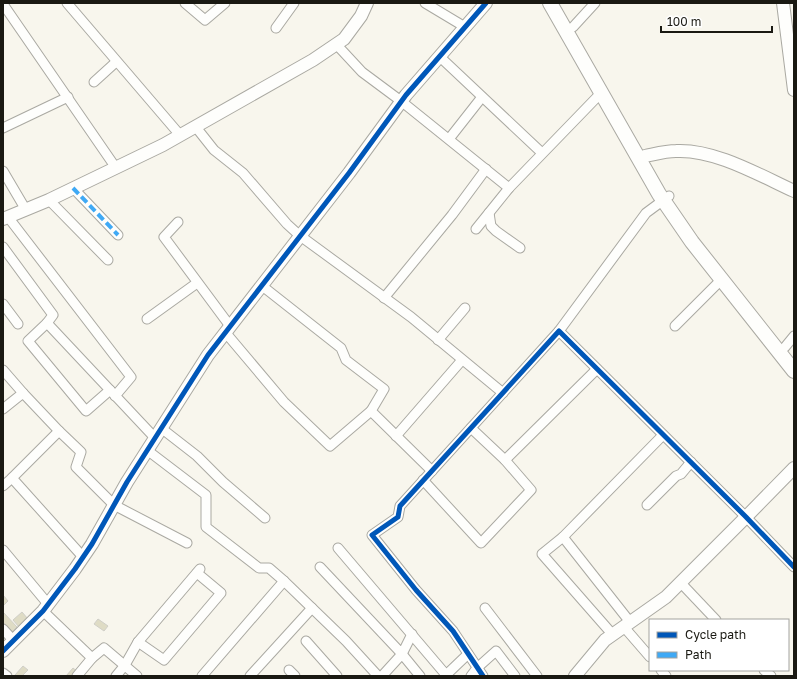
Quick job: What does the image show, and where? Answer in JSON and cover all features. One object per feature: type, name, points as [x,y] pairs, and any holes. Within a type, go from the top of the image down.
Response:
[{"type":"main road","points":[[550,3],[601,93],[642,157],[692,242],[794,371]]},
{"type":"main road","points":[[559,3],[642,157]]},
{"type":"main road","points":[[666,198],[786,347],[794,359]]},
{"type":"street","points":[[67,3],[180,135]]},
{"type":"street","points":[[185,3],[205,20],[225,3]]},
{"type":"street","points":[[276,28],[294,3]]},
{"type":"street","points":[[3,247],[53,315],[47,323],[28,341],[86,411],[112,393],[131,377],[6,218],[49,200],[116,168],[180,135],[313,60],[344,39],[361,16],[367,3]]},
{"type":"street","points":[[425,3],[465,27]]},
{"type":"street","points":[[3,651],[46,608],[83,557],[147,450],[208,355],[227,329],[348,173],[401,101],[486,3]]},
{"type":"street","points":[[573,27],[595,3]]},
{"type":"street","points":[[783,3],[794,90]]},
{"type":"street","points":[[3,4],[116,168]]},
{"type":"street","points":[[336,44],[362,72],[401,101],[509,188]]},
{"type":"street","points":[[439,56],[542,153]]},
{"type":"street","points":[[94,82],[116,62]]},
{"type":"street","points":[[476,229],[509,188],[601,93]]},
{"type":"street","points":[[3,128],[68,97]]},
{"type":"street","points":[[448,139],[482,97]]},
{"type":"street","points":[[195,126],[214,150],[243,173],[287,224],[299,235],[438,340],[502,393]]},
{"type":"street","points":[[642,157],[676,151],[708,154],[746,168],[794,191]]},
{"type":"street","points":[[384,298],[452,215],[486,169]]},
{"type":"street","points":[[3,171],[26,210]]},
{"type":"street","points":[[73,188],[118,235]]},
{"type":"street","points":[[480,672],[453,631],[416,590],[372,535],[398,516],[400,506],[559,331],[646,213],[666,198]]},
{"type":"street","points":[[49,200],[108,260]]},
{"type":"street","points":[[489,213],[491,226],[520,248]]},
{"type":"street","points":[[178,222],[164,237],[197,282],[227,329],[284,402],[330,446],[371,411],[384,389],[346,360],[341,348],[261,285]]},
{"type":"street","points":[[675,326],[722,279]]},
{"type":"street","points":[[147,319],[197,282]]},
{"type":"street","points":[[3,304],[18,324]]},
{"type":"street","points":[[438,340],[465,308]]},
{"type":"street","points":[[47,323],[112,393],[158,433],[197,456],[223,482],[265,518]]},
{"type":"street","points":[[559,331],[746,517],[794,567]]},
{"type":"street","points":[[786,347],[794,336]]},
{"type":"street","points":[[396,436],[462,360]]},
{"type":"street","points":[[505,460],[597,369]]},
{"type":"street","points":[[3,370],[59,431],[81,452],[76,467],[114,505],[187,543]]},
{"type":"street","points":[[3,409],[23,393]]},
{"type":"street","points":[[371,411],[432,471]]},
{"type":"street","points":[[423,480],[481,543],[532,490],[505,460],[471,428]]},
{"type":"street","points":[[3,486],[59,431]]},
{"type":"street","points":[[613,635],[542,554],[563,537],[663,435]]},
{"type":"street","points":[[147,450],[206,495],[206,527],[259,568],[269,568],[346,641],[378,676]]},
{"type":"street","points":[[646,505],[676,476],[681,474],[691,462]]},
{"type":"street","points":[[575,676],[605,640],[666,597],[794,468]]},
{"type":"street","points":[[12,478],[83,557]]},
{"type":"street","points":[[563,537],[649,656]]},
{"type":"street","points":[[338,548],[446,676],[468,654]]},
{"type":"street","points":[[3,550],[46,608],[92,658]]},
{"type":"street","points":[[320,567],[402,654],[420,676]]},
{"type":"street","points":[[116,676],[125,665],[138,642],[198,571],[221,593],[164,660],[138,642]]},
{"type":"street","points":[[202,676],[284,581]]},
{"type":"street","points":[[680,582],[715,619]]},
{"type":"street","points":[[250,676],[312,608]]},
{"type":"street","points":[[485,608],[537,676]]},
{"type":"street","points":[[3,629],[13,640]]},
{"type":"street","points":[[388,674],[402,654],[412,634]]},
{"type":"street","points":[[306,640],[337,676]]},
{"type":"street","points":[[77,676],[92,658],[104,648],[137,676]]},
{"type":"street","points":[[471,676],[480,672],[496,651],[515,676]]},
{"type":"street","points":[[3,673],[7,676]]},
{"type":"building","points":[[3,595],[8,601],[3,606]]},
{"type":"building","points":[[22,612],[28,619],[19,627],[13,620]]},
{"type":"building","points":[[4,613],[17,627],[12,632],[3,622]]},
{"type":"building","points":[[98,619],[108,626],[104,631],[94,624]]},
{"type":"building","points":[[23,666],[28,670],[22,676],[16,676],[15,675]]},
{"type":"building","points":[[73,668],[78,672],[75,676],[66,676]]},
{"type":"marked path","points":[[73,188],[118,235]]},
{"type":"cycle path","points":[[3,651],[43,611],[75,569],[92,544],[127,482],[208,355],[349,173],[406,95],[486,3]]},
{"type":"cycle path","points":[[483,676],[453,631],[416,590],[372,535],[398,517],[400,506],[559,331],[746,517],[794,567]]}]
